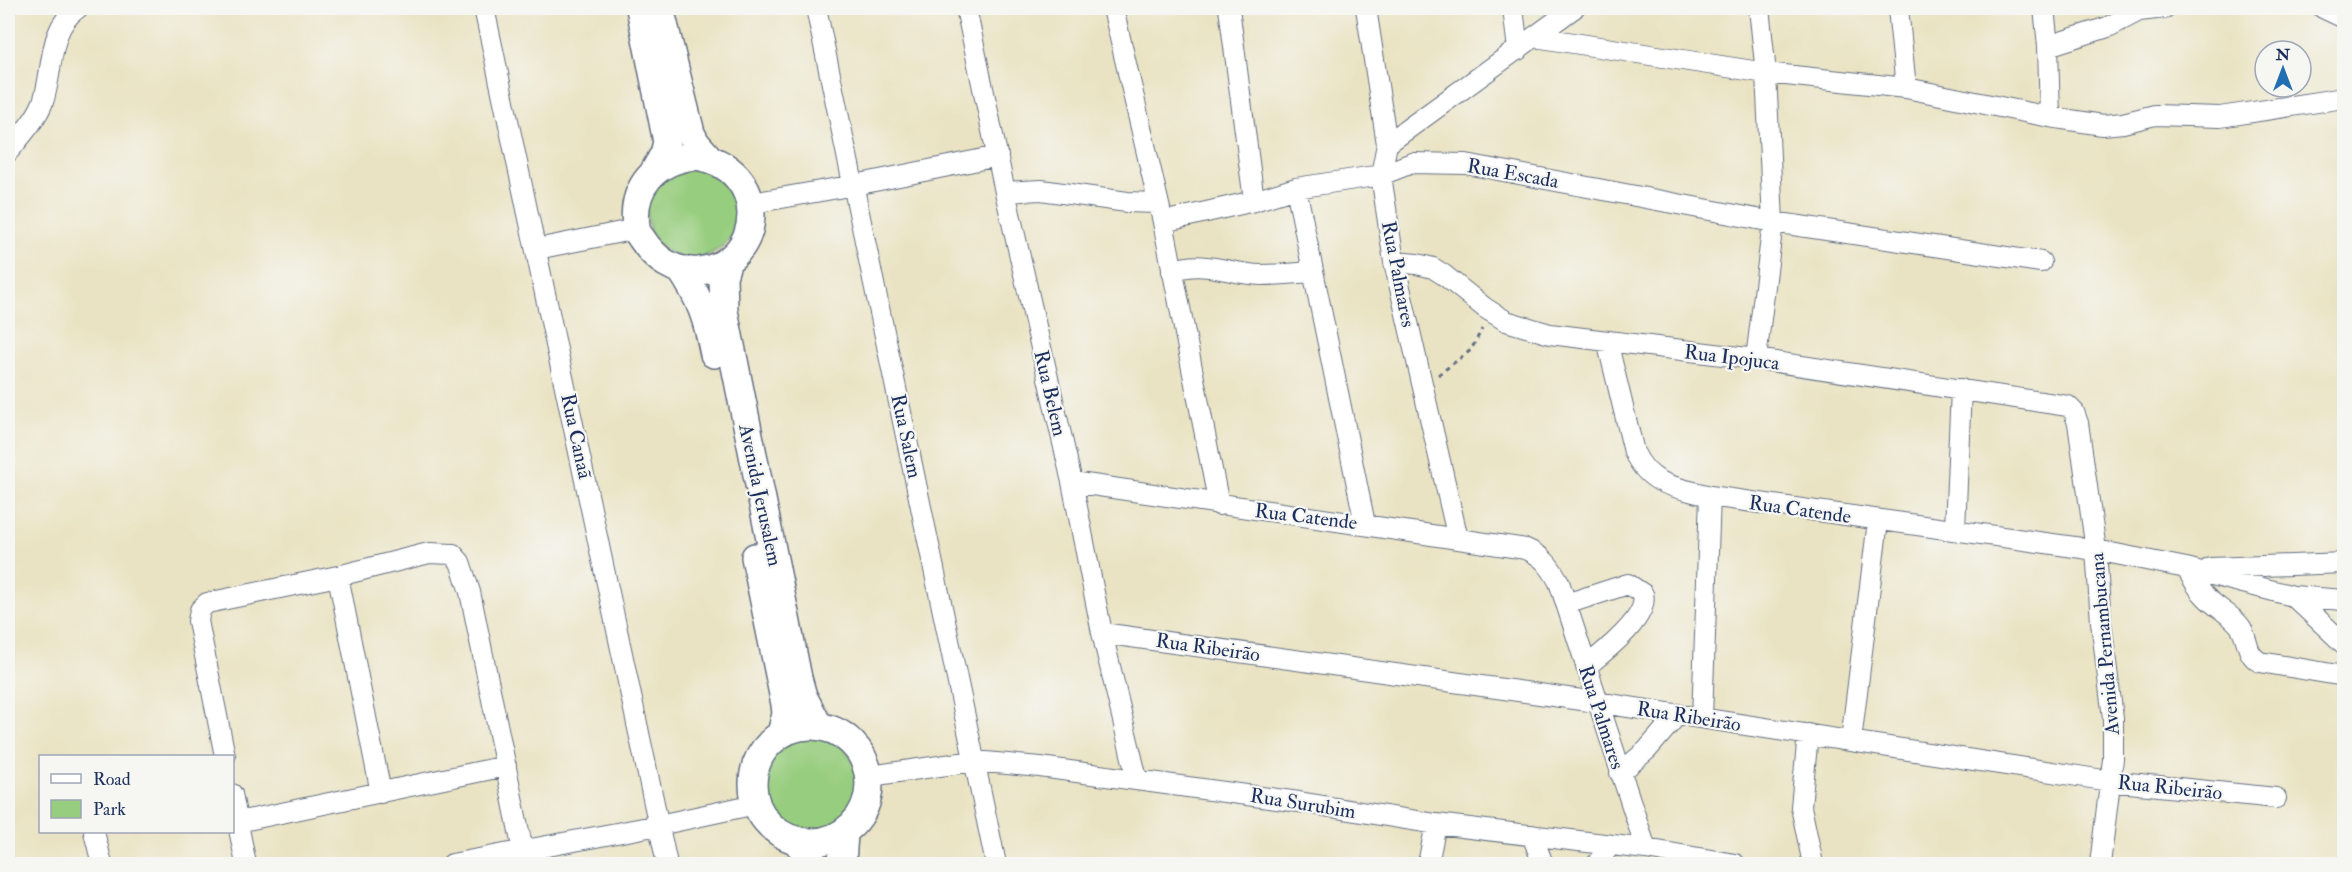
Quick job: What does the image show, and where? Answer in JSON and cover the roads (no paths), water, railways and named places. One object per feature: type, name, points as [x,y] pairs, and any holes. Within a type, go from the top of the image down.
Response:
[{"type":"street","points":[[8,152],[43,102],[58,32],[70,13],[78,8]]},
{"type":"street","name":"Rua Canaã","points":[[484,8],[667,864]]},
{"type":"street","points":[[537,249],[636,229],[638,198],[644,184],[664,154],[667,141],[640,8]]},
{"type":"street","points":[[660,8],[691,133],[696,143],[711,159]]},
{"type":"street","name":"Rua Salem","points":[[816,8],[996,864]]},
{"type":"street","name":"Rua Belem","points":[[966,8],[1005,192],[1072,482],[1102,633],[1137,779]]},
{"type":"street","points":[[1113,8],[1163,222],[1219,505]]},
{"type":"street","points":[[1229,8],[1254,201]]},
{"type":"street","name":"Rua Palmares","points":[[1366,8],[1387,144],[1381,175],[1394,262],[1458,539]]},
{"type":"street","points":[[1514,8],[1518,50]]},
{"type":"street","points":[[1387,144],[1574,8]]},
{"type":"street","points":[[1756,359],[1773,222],[1766,73],[1759,8]]},
{"type":"street","points":[[1899,8],[1906,88]]},
{"type":"street","points":[[2044,8],[2048,46],[2050,117]]},
{"type":"street","points":[[2048,46],[2108,27],[2139,11],[2165,8]]},
{"type":"street","points":[[2323,8],[2344,18]]},
{"type":"street","points":[[1535,38],[1766,73],[1906,88],[2050,117],[2103,125],[2123,123],[2155,115],[2220,117],[2344,98]]},
{"type":"street","points":[[653,172],[680,158],[695,156],[711,159],[724,165],[735,174],[752,202],[855,185],[998,156]]},
{"type":"street","name":"Rua Escada","points":[[1163,222],[1254,201],[1296,188],[1381,175],[1412,163],[1466,164],[1773,222],[2041,262]]},
{"type":"street","points":[[1296,188],[1365,524]]},
{"type":"street","points":[[1005,192],[1041,190],[1127,202],[1157,203]]},
{"type":"street","name":"Avenida Jerusalem","points":[[752,202],[748,233],[740,248],[728,260],[723,277],[724,311],[734,408],[771,591],[786,714],[781,734]]},
{"type":"street","name":"Avenida Jerusalem","points":[[636,229],[656,258],[681,270],[698,295],[734,408]]},
{"type":"street","points":[[681,270],[698,271],[714,268],[728,260]]},
{"type":"street","name":"Rua Ipojuca","points":[[1394,262],[1432,268],[1506,321],[1550,334],[1756,359],[2061,404],[2068,406],[2074,412],[2078,423]]},
{"type":"street","points":[[1172,271],[1198,265],[1261,275],[1313,272]]},
{"type":"street","name":"Rua Catende","points":[[1607,341],[1634,452],[1641,467],[1658,482],[1710,496],[2096,550],[2186,568]]},
{"type":"street","points":[[1955,529],[1961,389]]},
{"type":"street","name":"Avenida Pernambucana","points":[[2078,423],[2096,550],[2101,622],[2113,718],[2113,759],[2100,864]]},
{"type":"street","name":"Rua Catende","points":[[1072,482],[1526,549],[1539,555]]},
{"type":"street","points":[[1701,718],[1710,496]]},
{"type":"street","points":[[1851,741],[1878,521]]},
{"type":"street","points":[[225,755],[198,621],[200,610],[207,603],[338,576],[429,553],[453,554],[460,562],[470,592],[523,851]]},
{"type":"street","name":"Rua Palmares","points":[[1539,555],[1550,566],[1559,582],[1596,702],[1646,849]]},
{"type":"street","points":[[2186,568],[2344,563]]},
{"type":"street","points":[[2186,568],[2293,596],[2344,600]]},
{"type":"street","points":[[2186,568],[2205,596],[2238,623],[2246,634],[2253,658],[2260,662],[2344,676]]},
{"type":"street","points":[[338,576],[381,793]]},
{"type":"street","points":[[1566,604],[1628,584],[1643,594],[1644,607],[1636,619],[1612,645],[1586,667]]},
{"type":"street","name":"Avenida Jerusalem","points":[[771,591],[803,696],[819,726]]},
{"type":"street","points":[[2293,596],[2344,644]]},
{"type":"street","name":"Rua Ribeirão","points":[[1102,633],[1678,714],[2110,781],[2276,798]]},
{"type":"street","points":[[1620,773],[1647,750],[1678,714]]},
{"type":"street","points":[[798,843],[826,841],[844,833],[856,822],[865,808],[870,793],[870,776],[864,758],[853,742],[837,732],[819,726],[799,727],[781,734],[766,747],[756,765],[753,784],[756,804],[761,814],[776,831],[798,843],[814,864]]},
{"type":"street","points":[[1808,734],[1801,807],[1813,864]]},
{"type":"street","name":"Rua Surubim","points":[[870,776],[974,761],[1137,779],[1436,824],[1646,849],[1735,864]]},
{"type":"street","points":[[238,822],[506,766]]},
{"type":"street","points":[[234,803],[246,864]]},
{"type":"street","points":[[452,864],[500,860],[523,851],[756,804]]},
{"type":"street","points":[[1428,864],[1436,824]]},
{"type":"street","points":[[94,833],[102,864]]},
{"type":"street","points":[[842,864],[844,833]]},
{"type":"street","points":[[1532,835],[1543,864]]},
{"type":"street","points":[[1597,864],[1610,845]]}]
